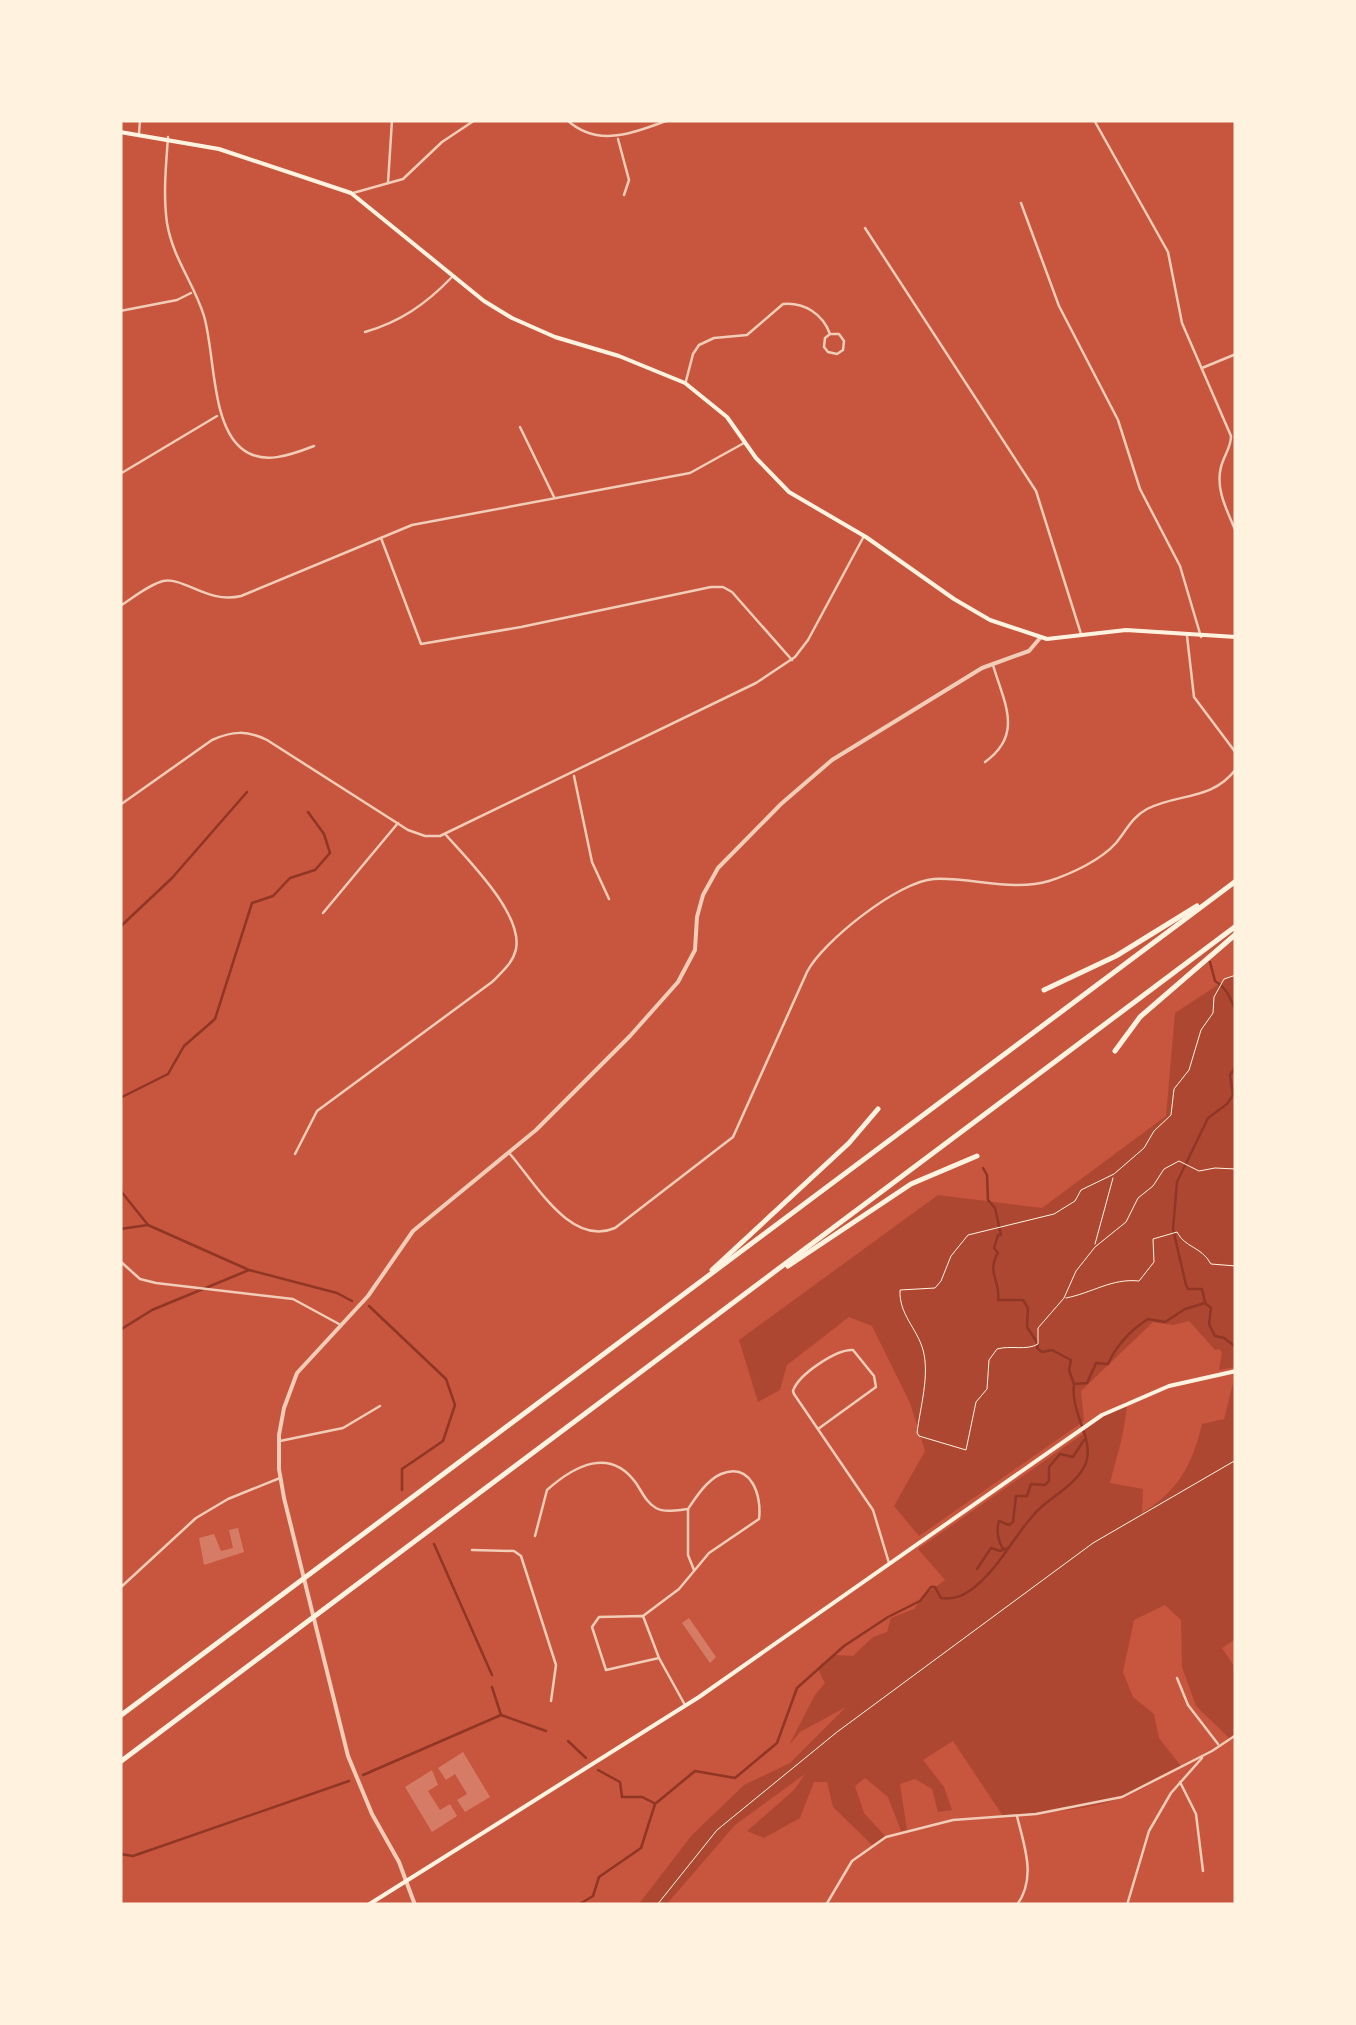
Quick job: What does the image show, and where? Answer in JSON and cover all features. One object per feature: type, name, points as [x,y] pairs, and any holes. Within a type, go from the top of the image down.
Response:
[{"type":"highway","points":[[120,1716],[1236,881]]},
{"type":"highway","points":[[1044,990],[1116,956],[1221,892]]},
{"type":"highway","points":[[1114,1050],[1140,1017],[1236,930]]},
{"type":"highway","points":[[120,1762],[1236,930]]},
{"type":"highway","points":[[702,1280],[733,1247],[850,1143],[878,1109]]},
{"type":"highway","points":[[752,1289],[911,1184],[977,1156]]},
{"type":"main road","points":[[120,132],[218,149],[351,193],[484,301],[528,326],[685,382],[727,417],[744,443],[789,492],[864,536],[990,620],[1040,638],[1126,630],[1236,637]]},
{"type":"main road","points":[[368,1905],[686,1706],[1102,1415],[1160,1389],[1235,1371]]},
{"type":"street","points":[[139,133],[140,120]]},
{"type":"street","points":[[388,184],[392,120]]},
{"type":"street","points":[[351,193],[407,176],[442,142],[475,120]]},
{"type":"street","points":[[568,120],[587,134],[617,137],[669,120]]},
{"type":"street","points":[[1094,120],[1168,252],[1180,317],[1234,442],[1220,468],[1219,485],[1236,532]]},
{"type":"street","points":[[617,137],[629,180],[624,195]]},
{"type":"street","points":[[168,138],[166,219],[175,253],[209,334],[220,414],[228,432],[239,447],[252,455],[276,458],[314,446]]},
{"type":"street","points":[[1021,203],[1058,306],[1118,420],[1140,489],[1180,566],[1200,637]]},
{"type":"street","points":[[865,228],[1036,491],[1082,636]]},
{"type":"street","points":[[365,332],[420,307],[454,275]]},
{"type":"street","points":[[120,311],[177,300],[193,292]]},
{"type":"street","points":[[685,382],[699,344],[714,338],[746,335],[783,304],[798,304],[815,313],[830,334]]},
{"type":"street","points":[[830,334],[839,334],[844,342],[844,348],[837,354],[830,354],[824,347],[830,334]]},
{"type":"street","points":[[1201,368],[1236,354]]},
{"type":"street","points":[[120,474],[220,414]]},
{"type":"street","points":[[520,427],[554,498]]},
{"type":"street","points":[[120,606],[168,581],[215,598],[241,596],[380,536],[423,522],[690,473],[744,443]]},
{"type":"street","points":[[380,536],[421,644],[521,627],[698,588],[723,587],[732,592],[792,660]]},
{"type":"street","points":[[120,805],[212,740],[245,732],[267,740],[398,823],[425,836],[446,834],[756,683],[792,660],[808,640],[864,536]]},
{"type":"street","points":[[1186,636],[1194,697],[1236,752]]},
{"type":"street","points":[[414,1905],[407,1879],[354,1774],[298,1558],[280,1478],[278,1442],[294,1378],[374,1289],[408,1237],[510,1153],[587,1080],[678,982],[695,950],[696,917],[703,895],[718,868],[738,846],[832,760],[993,663],[1029,651],[1040,638]]},
{"type":"street","points":[[985,762],[1002,746],[1010,726],[993,663]]},
{"type":"street","points":[[510,1153],[574,1226],[593,1232],[615,1228],[733,1137],[809,967],[839,934],[902,889],[920,881],[1029,884],[1055,879],[1109,849],[1143,812],[1207,793],[1236,770]]},
{"type":"street","points":[[574,772],[592,862],[609,898]]},
{"type":"street","points":[[322,913],[398,823]]},
{"type":"street","points":[[295,1154],[316,1110],[492,982],[512,959],[516,936],[502,904],[446,834]]},
{"type":"street","points":[[120,1262],[140,1279],[293,1299],[341,1325]]},
{"type":"street","points":[[818,1429],[876,1387],[874,1376],[853,1350],[841,1351],[794,1386],[794,1394],[873,1510],[889,1563]]},
{"type":"street","points":[[278,1442],[343,1428],[380,1406]]},
{"type":"street","points":[[535,1536],[547,1490],[572,1472],[598,1462],[609,1461],[625,1470],[652,1506],[662,1510],[688,1509]]},
{"type":"street","points":[[659,1658],[606,1670],[592,1627],[598,1617],[642,1616],[678,1590],[695,1571],[709,1553],[759,1518],[761,1504],[756,1486],[741,1473],[722,1474],[697,1494],[688,1509],[688,1555],[695,1571]]},
{"type":"street","points":[[120,1588],[196,1518],[228,1499],[280,1478]]},
{"type":"street","points":[[472,1550],[514,1551],[521,1556],[556,1665],[551,1701]]},
{"type":"street","points":[[642,1616],[659,1658],[686,1706]]},
{"type":"street","points":[[1177,1678],[1194,1714],[1220,1746]]},
{"type":"street","points":[[826,1905],[852,1861],[886,1837],[952,1820],[1017,1816],[1122,1797],[1204,1756],[1236,1735]]},
{"type":"street","points":[[1127,1905],[1149,1831],[1180,1782],[1204,1756]]},
{"type":"street","points":[[1180,1782],[1196,1814],[1203,1871]]},
{"type":"street","points":[[1017,1816],[1029,1866],[1028,1883],[1017,1905]]},
{"type":"path","points":[[1236,975],[1229,976],[1214,997],[1214,1013],[1201,1030],[1189,1070],[1174,1089],[1170,1115],[1144,1148],[1114,1174],[1081,1190],[1074,1201],[1054,1214],[968,1235],[950,1256],[935,1288],[900,1290],[905,1318],[922,1347],[925,1363],[919,1436],[966,1450],[976,1402],[989,1383],[989,1360],[997,1349],[1038,1344],[1038,1328],[1064,1298],[1076,1271],[1094,1247],[1126,1222],[1138,1198],[1164,1170],[1179,1161],[1206,1172],[1236,1169]]},
{"type":"path","points":[[1094,1247],[1114,1174]]},
{"type":"path","points":[[1064,1298],[1090,1294],[1120,1279],[1139,1281],[1154,1262],[1153,1240],[1177,1232],[1184,1242],[1205,1253],[1211,1264],[1236,1266]]},
{"type":"path","points":[[657,1905],[717,1830],[837,1732],[1093,1543],[1236,1460]]},
{"type":"shaded area","points":[[1236,973],[1236,1367],[1219,1370],[1222,1353],[1189,1321],[1173,1325],[1153,1322],[1081,1391],[1084,1421],[919,1536],[894,1506],[925,1451],[910,1403],[872,1326],[849,1317],[787,1365],[780,1390],[758,1402],[739,1340],[938,1195],[1042,1208],[1166,1116],[1175,1013]]},
{"type":"shaded area","points":[[1236,1371],[1236,1639],[1222,1648],[1236,1669],[1236,1735],[1230,1739],[1196,1706],[1182,1667],[1181,1620],[1165,1605],[1134,1620],[1123,1672],[1133,1697],[1154,1714],[1159,1738],[1181,1766],[1150,1784],[1100,1804],[1003,1816],[953,1741],[923,1760],[944,1787],[952,1810],[938,1812],[932,1789],[915,1779],[900,1784],[907,1830],[901,1831],[888,1797],[865,1778],[855,1786],[864,1813],[886,1837],[872,1845],[833,1807],[827,1782],[814,1782],[800,1818],[764,1838],[747,1831],[794,1790],[805,1774],[735,1825],[666,1905],[638,1905],[692,1835],[744,1785],[790,1763],[846,1707],[800,1732],[789,1745],[825,1683],[819,1671],[821,1664],[836,1655],[853,1656],[873,1637],[887,1632],[891,1618],[914,1609],[923,1596],[945,1580],[918,1549],[1083,1434],[1081,1428],[1127,1401],[1110,1483],[1143,1489],[1142,1513],[1175,1486],[1194,1452],[1202,1424],[1224,1419]]},
{"type":"building","points":[[238,1528],[244,1552],[204,1565],[199,1538],[214,1534],[221,1551],[233,1548],[229,1530]]},
{"type":"building","points":[[689,1618],[716,1657],[710,1663],[682,1623]]},
{"type":"building","points":[[463,1752],[490,1797],[465,1812],[457,1800],[467,1794],[455,1774],[446,1780],[438,1768]]},
{"type":"building","points":[[432,1770],[438,1785],[428,1791],[440,1810],[450,1804],[457,1816],[432,1832],[405,1787]]},
{"type":"waterway","points":[[120,927],[172,878],[247,792]]},
{"type":"waterway","points":[[120,1098],[168,1074],[184,1046],[215,1019],[252,903],[273,896],[290,878],[315,870],[330,853],[324,834],[308,812]]},
{"type":"waterway","points":[[1210,962],[1215,981],[1226,990],[1236,1012]]},
{"type":"waterway","points":[[1205,1302],[1202,1289],[1188,1289],[1186,1285],[1173,1229],[1177,1182],[1208,1118],[1233,1095],[1230,1075],[1236,1066]]},
{"type":"waterway","points":[[983,1168],[988,1200],[995,1208],[1001,1235],[994,1248],[998,1253],[993,1266],[998,1300],[1023,1300],[1028,1308],[1027,1327],[1037,1348],[1042,1352],[1052,1350],[1071,1360],[1069,1370],[1074,1384]]},
{"type":"waterway","points":[[120,1190],[148,1225],[249,1270],[337,1293],[352,1301]]},
{"type":"waterway","points":[[120,1229],[148,1225]]},
{"type":"waterway","points":[[120,1330],[152,1310],[249,1270]]},
{"type":"waterway","points":[[578,1905],[593,1896],[599,1877],[641,1848],[655,1804],[695,1771],[735,1778],[777,1743],[797,1688],[844,1646],[920,1601],[931,1587],[941,1598],[955,1597],[986,1577],[1027,1522],[1085,1466],[1087,1441],[1075,1404],[1074,1384],[1087,1383],[1096,1363],[1108,1364],[1136,1328],[1148,1319],[1165,1322],[1185,1309],[1205,1303],[1211,1308],[1209,1324],[1215,1336],[1236,1347]]},
{"type":"waterway","points":[[369,1306],[446,1379],[455,1405],[443,1441],[402,1469],[402,1490]]},
{"type":"waterway","points":[[1003,1549],[998,1524],[1013,1522],[1016,1496],[1027,1496],[1031,1484],[1045,1485],[1049,1481],[1049,1467],[1060,1454],[1073,1457],[1084,1440]]},
{"type":"waterway","points":[[434,1544],[492,1675]]},
{"type":"waterway","points":[[977,1569],[991,1548],[1008,1548]]},
{"type":"waterway","points":[[492,1687],[501,1715],[546,1731]]},
{"type":"waterway","points":[[363,1775],[501,1715]]},
{"type":"waterway","points":[[568,1741],[586,1758]]},
{"type":"waterway","points":[[598,1770],[620,1782],[622,1797],[642,1797],[654,1803]]},
{"type":"waterway","points":[[120,1854],[133,1856],[349,1781]]}]
